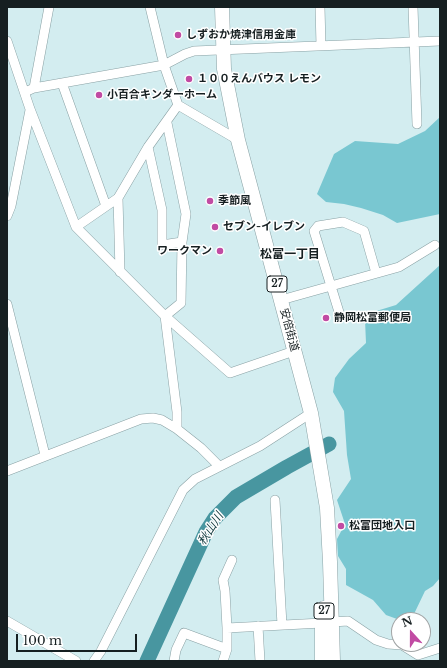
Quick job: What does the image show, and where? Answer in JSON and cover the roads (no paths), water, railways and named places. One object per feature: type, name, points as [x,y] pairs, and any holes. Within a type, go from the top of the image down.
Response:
[{"type":"main road","name":"安倍街道","points":[[222,7],[222,50],[224,69],[238,140],[311,413],[327,508],[330,562],[327,622],[322,661]]},
{"type":"main road","name":"安倍街道","points":[[327,622],[333,661]]},
{"type":"street","points":[[34,88],[49,7]]},
{"type":"street","points":[[150,7],[164,65],[178,105],[238,140]]},
{"type":"street","points":[[320,7],[321,46]]},
{"type":"street","points":[[413,7],[417,124]]},
{"type":"street","points":[[7,41],[11,67],[25,92],[30,110],[76,227],[165,316],[230,373],[294,351]]},
{"type":"street","points":[[25,92],[34,88],[164,65],[194,51],[440,41]]},
{"type":"street","points":[[62,83],[106,206]]},
{"type":"street","points":[[76,227],[118,198],[148,147],[178,105]]},
{"type":"street","points":[[7,216],[11,206],[30,110]]},
{"type":"street","points":[[165,316],[181,303],[182,242],[186,214],[167,122]]},
{"type":"street","points":[[148,147],[162,210],[162,245],[182,242]]},
{"type":"street","points":[[118,198],[120,272]]},
{"type":"street","points":[[339,312],[314,231],[318,226],[343,222],[364,231],[376,273]]},
{"type":"street","points":[[281,300],[399,267],[435,245]]},
{"type":"street","points":[[7,304],[15,332],[22,369],[45,455]]},
{"type":"street","points":[[165,316],[177,412],[177,429]]},
{"type":"street","points":[[94,661],[101,651],[183,490],[195,479],[260,446],[311,413]]},
{"type":"street","points":[[7,471],[141,419],[153,418],[162,420],[177,429],[201,448],[219,466]]},
{"type":"street","points":[[275,500],[282,625]]},
{"type":"street","points":[[223,661],[226,649],[227,628],[223,580],[232,560]]},
{"type":"street","points":[[7,620],[76,661]]},
{"type":"street","points":[[227,628],[348,621],[376,640],[388,644],[402,645],[418,655],[440,648]]},
{"type":"street","points":[[258,626],[260,661]]},
{"type":"street","points":[[174,661],[176,650],[184,633],[226,649]]},
{"type":"waterway","name":"秋山川","points":[[147,661],[206,532],[215,518],[236,497],[329,444]]},
{"type":"place","name":"しずおか焼津信用金庫","points":[[178,35]]},
{"type":"place","name":"１００えんバウス レモン","points":[[189,79]]},
{"type":"place","name":"小百合キンダーホーム","points":[[99,95]]},
{"type":"place","name":"季節風","points":[[210,201]]},
{"type":"place","name":"セブン-イレブン","points":[[215,227]]},
{"type":"place","name":"ワークマン","points":[[220,251]]},
{"type":"place","name":"静岡松富郵便局","points":[[326,318]]},
{"type":"place","name":"松富団地入口","points":[[341,526]]},
{"type":"district","name":"松富一丁目","points":[[290,255]]}]
